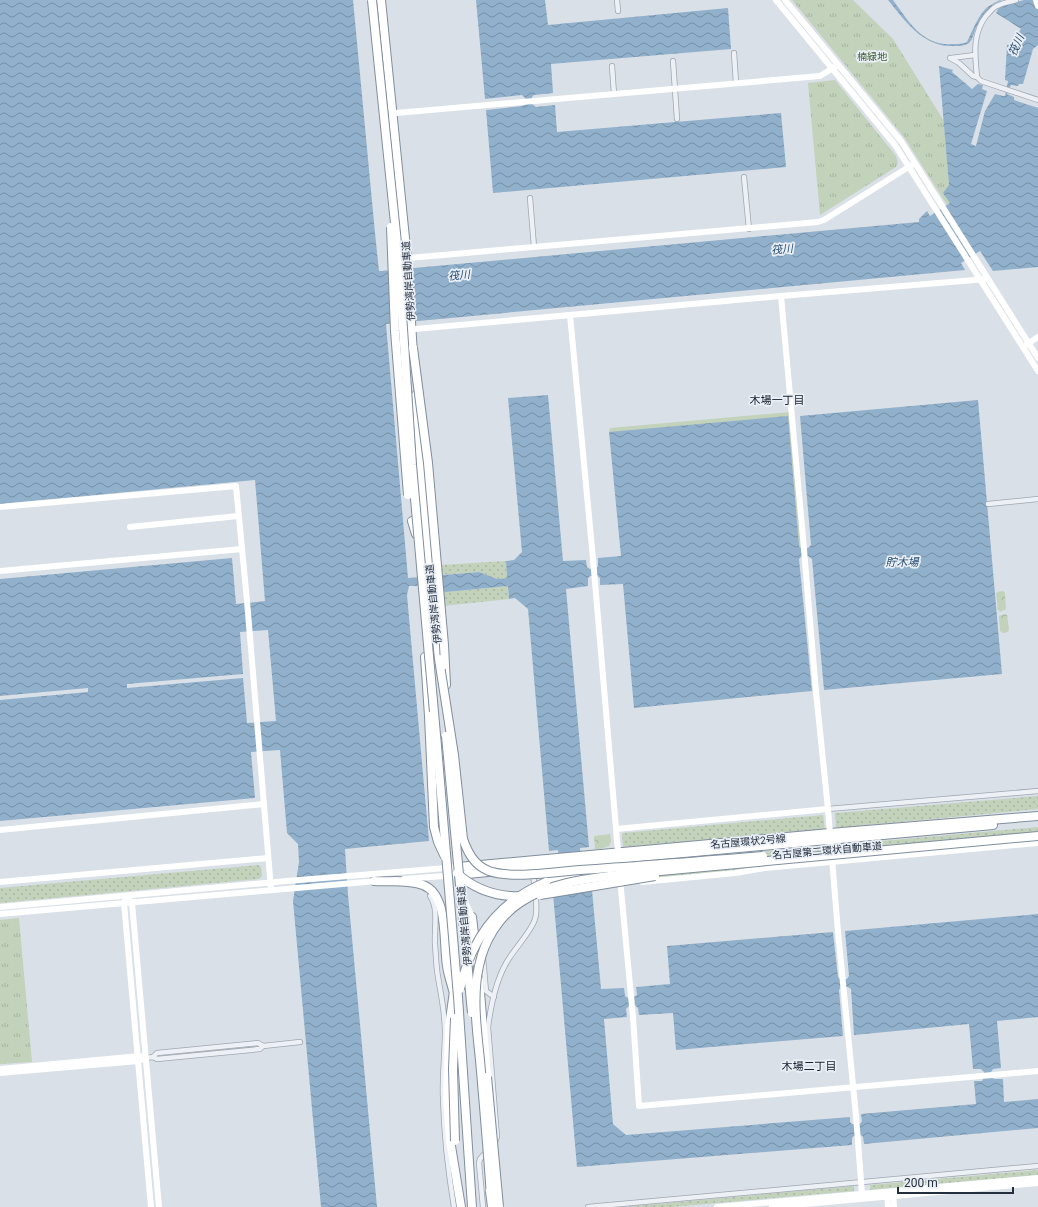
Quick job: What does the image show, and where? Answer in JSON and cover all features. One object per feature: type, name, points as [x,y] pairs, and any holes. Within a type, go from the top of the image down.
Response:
[{"type":"highway","name":"伊勢湾岸自動車道","points":[[372,0],[397,243],[412,465],[439,761],[458,997],[472,1207]]},
{"type":"highway","name":"伊勢湾岸自動車道","points":[[381,0],[406,250],[423,507],[439,659],[478,1079],[492,1207]]},
{"type":"highway","points":[[386,125],[395,330],[409,497],[412,521],[422,568],[421,600],[429,716],[433,823],[440,849],[456,871],[471,884],[484,891],[499,895],[522,897],[706,867]]},
{"type":"highway","points":[[413,348],[431,494],[444,645],[447,719]]},
{"type":"highway","points":[[439,659],[455,761],[462,831],[465,846],[476,863],[487,870],[503,874],[527,874],[616,868]]},
{"type":"highway","name":"名古屋環状2号線","points":[[456,872],[547,862],[1038,816]]},
{"type":"highway","name":"名古屋環状2号線","points":[[830,836],[1038,821]]},
{"type":"highway","name":"名古屋第二環状自動車道","points":[[616,868],[1038,831]]},
{"type":"highway","name":"名古屋第二環状自動車道","points":[[706,867],[1038,836]]},
{"type":"highway","name":"名古屋環状2号線","points":[[456,872],[533,867],[547,862]]},
{"type":"highway","points":[[491,1197],[477,1032],[476,989],[477,974],[481,958],[486,944],[494,930],[505,916],[519,903],[537,892],[554,886],[609,876],[706,867]]},
{"type":"highway","points":[[461,1207],[454,1115],[454,1033],[456,1004],[465,969],[472,950],[483,932],[497,914],[514,899],[526,892],[546,882],[561,878],[616,868]]},
{"type":"highway","points":[[456,872],[458,956],[451,1011],[448,1070],[448,1124],[461,1207]]},
{"type":"highway","points":[[374,881],[419,884],[429,888],[435,894],[440,902],[442,913],[446,965],[452,985],[453,996]]},
{"type":"highway","points":[[472,917],[479,978],[499,1207]]},
{"type":"street","points":[[617,0],[618,11]]},
{"type":"street","points":[[776,0],[895,145],[909,167],[934,200],[986,276],[1026,345],[1038,371]]},
{"type":"street","points":[[785,0],[901,141],[915,163],[934,200],[978,277],[1026,345],[1038,358]]},
{"type":"street","points":[[977,77],[975,55],[976,35],[984,20],[995,7],[1005,2],[1016,0]]},
{"type":"street","points":[[1036,0],[1038,6]]},
{"type":"street","points":[[734,52],[736,83]]},
{"type":"street","points":[[975,55],[950,58],[959,63],[981,81],[1038,100]]},
{"type":"street","points":[[672,60],[678,118]]},
{"type":"street","points":[[396,113],[513,104],[675,88],[820,76],[838,65]]},
{"type":"street","points":[[612,66],[614,94]]},
{"type":"street","points":[[409,258],[818,222],[824,220],[915,163]]},
{"type":"street","points":[[744,177],[749,229]]},
{"type":"street","points":[[530,198],[534,247]]},
{"type":"street","points":[[415,329],[986,276]]},
{"type":"street","points":[[781,296],[862,1194]]},
{"type":"street","points":[[570,314],[633,1017],[639,1106],[1038,1070]]},
{"type":"street","points":[[1026,345],[1038,338]]},
{"type":"street","points":[[0,507],[236,486],[250,635],[270,886]]},
{"type":"street","points":[[988,504],[1038,499]]},
{"type":"street","points":[[130,526],[238,516]]},
{"type":"street","points":[[0,571],[242,549]]},
{"type":"street","points":[[616,829],[1038,791]]},
{"type":"street","points":[[0,830],[264,804]]},
{"type":"street","points":[[621,884],[735,873],[765,868],[833,861],[1038,843]]},
{"type":"street","points":[[0,882],[268,858]]},
{"type":"street","points":[[483,1207],[479,1163],[480,1159],[496,1141],[497,1137],[488,1027],[500,976],[508,959],[535,921],[537,911],[533,867]]},
{"type":"street","points":[[456,872],[462,894],[472,917],[482,948],[486,991],[494,997]]},
{"type":"street","points":[[0,914],[132,903],[270,886],[287,881],[350,879],[456,872]]},
{"type":"street","points":[[0,907],[270,886],[287,888],[350,879],[374,881],[456,872]]},
{"type":"street","points":[[127,896],[132,903],[159,1207]]},
{"type":"street","points":[[127,896],[124,903],[151,1207]]},
{"type":"street","points":[[430,896],[434,907],[438,976],[444,1014],[443,1105],[449,1173],[454,1207]]},
{"type":"street","points":[[0,1069],[146,1058],[153,1057],[157,1053],[260,1043],[263,1046],[300,1042]]},
{"type":"street","points":[[0,1073],[138,1058]]},
{"type":"street","points":[[588,1207],[1038,1166]]},
{"type":"street","points":[[772,1207],[1038,1178]]},
{"type":"street","points":[[718,1207],[862,1194],[890,1194],[1038,1183]]},
{"type":"street","points":[[888,1207],[890,1194]]},
{"type":"street","points":[[890,1194],[894,1207]]},
{"type":"green space","name":"楠緑地","points":[[792,0],[853,0],[893,39],[944,121],[950,203],[947,205],[904,137]]},
{"type":"green space","points":[[835,80],[896,156],[898,163],[896,167],[820,215],[808,83]]},
{"type":"green space","points":[[790,412],[802,549],[609,432],[610,428]]},
{"type":"green space","points":[[506,561],[507,578],[497,579],[479,572],[440,575],[440,565]]},
{"type":"green space","points":[[508,586],[509,599],[443,606],[441,591],[446,592]]},
{"type":"green space","points":[[1003,591],[1005,593],[1006,609],[1000,612],[998,610],[996,594],[997,592]]},
{"type":"green space","points":[[1004,614],[1007,615],[1009,629],[1008,632],[1003,633],[1000,631],[999,616]]},
{"type":"green space","points":[[1038,796],[1038,809],[836,828],[835,813]]},
{"type":"green space","points":[[823,815],[825,829],[623,847],[622,833]]},
{"type":"green space","points":[[1038,827],[1038,840],[838,856],[837,845]]},
{"type":"green space","points":[[610,834],[611,841],[609,846],[595,849],[594,836]]},
{"type":"green space","points":[[826,846],[827,857],[732,872],[628,880],[625,864]]},
{"type":"green space","points":[[258,865],[261,867],[262,876],[259,879],[0,903],[0,888]]},
{"type":"green space","points":[[19,918],[32,1062],[0,1064],[0,920]]},
{"type":"green space","points":[[1038,1170],[1038,1175],[870,1190],[870,1185]]},
{"type":"green space","points":[[854,1186],[854,1191],[672,1207],[623,1207]]},
{"type":"water","points":[[0,0],[353,0],[375,233],[379,271],[381,271],[919,222],[919,219],[927,211],[930,216],[950,203],[943,193],[949,185],[939,66],[953,70],[952,72],[972,89],[978,84],[983,85],[982,89],[987,91],[971,144],[976,146],[985,111],[995,94],[1005,96],[1008,81],[1005,80],[1007,45],[1012,44],[1021,29],[996,13],[999,7],[1002,6],[1024,0],[1038,0],[1038,45],[1033,49],[1023,84],[1019,84],[1018,86],[1011,85],[1007,94],[1014,97],[1014,100],[1038,108],[1038,267],[993,271],[980,251],[961,263],[965,270],[386,324],[408,578],[479,572],[497,579],[507,578],[506,561],[514,560],[522,552],[508,398],[548,395],[563,561],[586,560],[587,567],[590,569],[598,566],[598,558],[621,556],[609,432],[788,416],[799,546],[802,549],[808,548],[811,545],[800,416],[978,400],[1002,674],[824,690],[812,559],[808,556],[802,556],[799,559],[812,691],[634,708],[623,584],[600,585],[600,578],[596,575],[590,576],[588,578],[588,586],[566,589],[589,847],[580,848],[582,868],[590,868],[601,989],[624,988],[625,996],[628,998],[637,995],[636,987],[670,984],[667,946],[833,932],[838,977],[840,979],[847,979],[849,976],[845,931],[1038,914],[1038,1017],[997,1021],[1001,1068],[993,1069],[991,1072],[991,1077],[994,1079],[1003,1079],[1004,1102],[1038,1099],[1038,1128],[864,1144],[863,1137],[861,1135],[854,1136],[852,1138],[852,1145],[577,1167],[551,871],[560,870],[558,850],[549,851],[528,609],[515,598],[509,599],[508,586],[446,592],[417,586],[409,586],[407,595],[429,841],[345,849],[377,1207],[321,1207],[293,901],[299,862],[298,844],[287,833],[280,750],[251,752],[255,798],[0,821],[0,700],[88,692],[88,688],[0,696],[0,579],[232,558],[236,604],[265,601],[255,480],[0,504]],"holes":[[[268,630],[276,721],[247,723],[243,678],[127,688],[127,684],[243,674],[240,632]],[[841,987],[848,987],[851,989],[854,1035],[969,1024],[973,1069],[981,1069],[984,1072],[982,1081],[974,1081],[976,1104],[861,1114],[862,1121],[860,1124],[852,1124],[850,1122],[850,1117],[626,1135],[613,1124],[604,1019],[627,1017],[626,1009],[629,1006],[635,1005],[638,1008],[639,1015],[673,1013],[676,1050],[843,1036],[839,990]]]},
{"type":"water","points":[[476,0],[545,0],[548,25],[728,8],[731,49],[551,64],[553,93],[534,95],[532,97],[532,104],[536,107],[555,105],[557,132],[781,113],[786,167],[493,193],[486,110],[523,106],[527,103],[526,99],[522,95],[485,99]]},
{"type":"water","points":[[888,0],[893,0],[905,17],[918,31],[934,41],[944,44],[960,44],[967,42],[974,26],[984,10],[993,4],[979,23],[970,42],[964,45],[954,46],[933,43],[924,38],[908,24]]},
{"type":"waterway","points":[[993,4],[1001,0]]},
{"type":"district","name":"木場一丁目","points":[[777,400]]},
{"type":"district","name":"木場二丁目","points":[[809,1066]]},
{"type":"water label","name":"筏川","points":[[1016,45]]},
{"type":"water label","name":"筏川","points":[[782,249]]},
{"type":"water label","name":"筏川","points":[[459,275]]},
{"type":"water label","name":"貯木場","points":[[902,562]]}]
